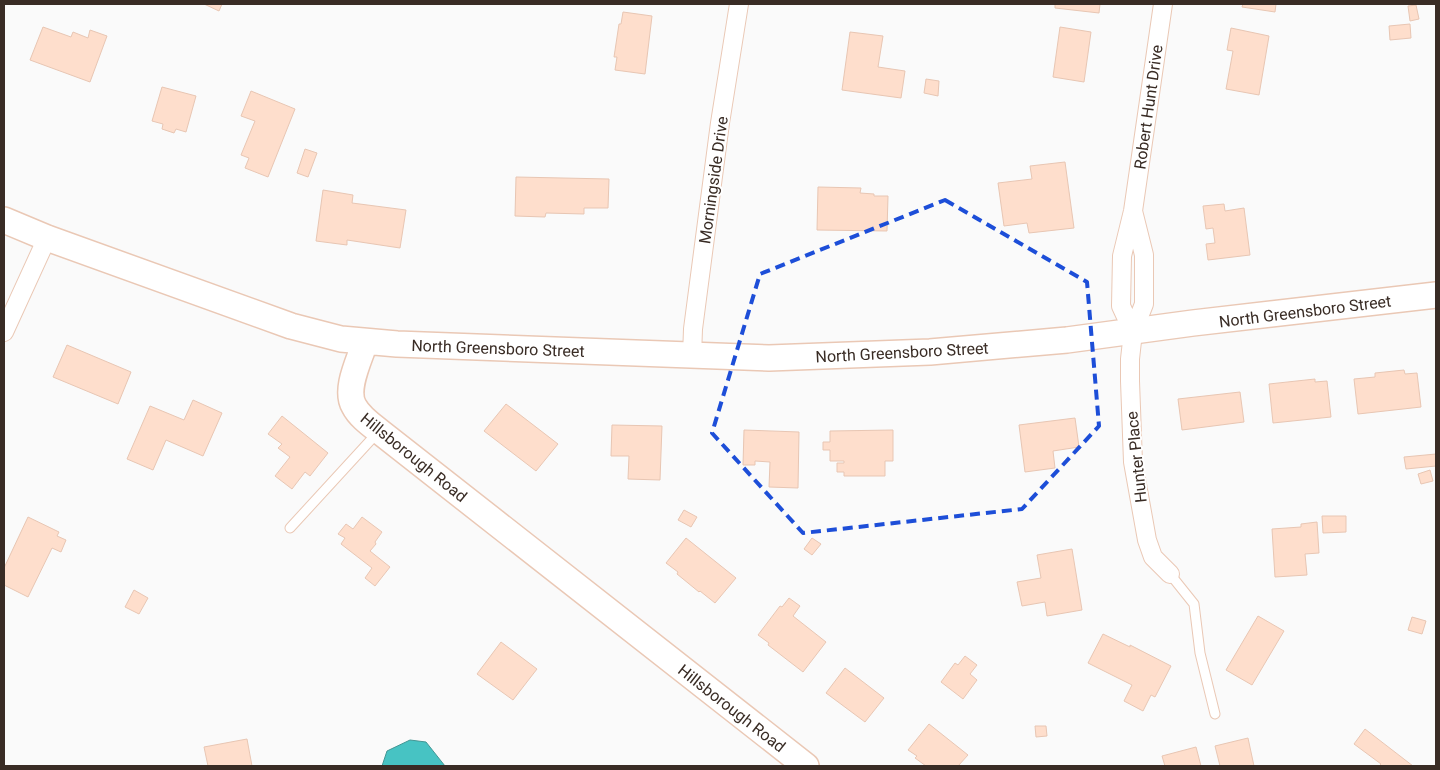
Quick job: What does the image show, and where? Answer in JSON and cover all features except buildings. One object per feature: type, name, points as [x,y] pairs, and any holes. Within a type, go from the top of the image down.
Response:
[{"type":"main road","points":[[4,220],[47,238],[291,326],[341,339],[365,342]]},
{"type":"main road","name":"North Greensboro Street","points":[[365,342],[769,358],[930,352],[1067,340],[1436,296]]},
{"type":"main road","name":"Hillsborough Road","points":[[365,342],[353,377],[351,397],[356,410],[379,431],[806,766]]},
{"type":"street","name":"Morningside Drive","points":[[692,356],[693,329],[720,123],[739,4]]},
{"type":"street","name":"Robert Hunt Drive","points":[[1133,332],[1144,304],[1144,255],[1133,211],[1163,4]]},
{"type":"street","points":[[4,332],[47,238]]},
{"type":"street","name":"Hunter Place","points":[[1133,332],[1130,381],[1134,462],[1146,540],[1153,556],[1170,574]]},
{"type":"lane","points":[[290,528],[379,431]]},
{"type":"lane","points":[[1170,574],[1194,604],[1200,653],[1215,714]]},
{"type":"highlighted area","points":[[945,200],[1087,282],[1099,426],[1022,509],[803,533],[712,433],[760,274]]},
{"type":"water","points":[[410,740],[426,742],[445,766],[382,766],[387,751]]}]
